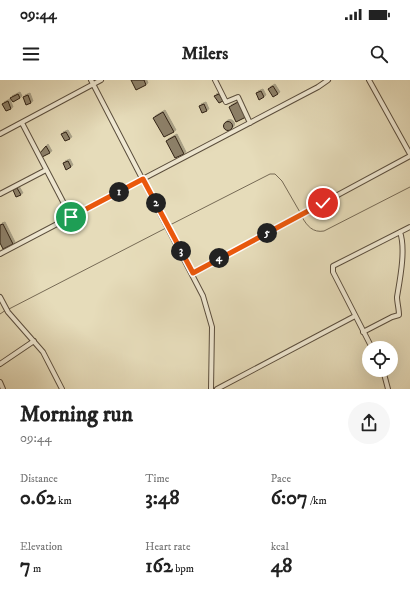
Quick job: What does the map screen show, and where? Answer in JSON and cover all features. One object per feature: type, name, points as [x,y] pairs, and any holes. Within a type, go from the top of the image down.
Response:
[{"type":"street","points":[[0,134],[22,123],[92,82],[101,80]]},
{"type":"street","points":[[215,80],[226,102],[238,97],[250,123]]},
{"type":"street","points":[[0,254],[318,87],[328,80]]},
{"type":"street","points":[[193,273],[410,155],[369,80]]},
{"type":"street","points":[[92,82],[193,273],[203,296],[212,327],[212,389]]},
{"type":"street","points":[[22,123],[71,217]]},
{"type":"street","points":[[0,194],[46,170]]},
{"type":"street","points":[[368,341],[333,272],[333,266],[410,226]]},
{"type":"street","points":[[363,332],[392,317],[400,315],[397,297],[400,289],[402,241],[400,232]]},
{"type":"street","points":[[0,297],[8,312],[46,357],[61,388]]},
{"type":"street","points":[[217,389],[355,316]]},
{"type":"street","points":[[0,364],[34,341]]},
{"type":"street","points":[[385,377],[388,389]]},
{"type":"street","points":[[0,382],[3,389]]},
{"type":"building","points":[[131,80],[144,80],[146,85],[136,90]]},
{"type":"building","points":[[273,86],[278,94],[273,97],[268,89]]},
{"type":"building","points":[[261,91],[264,97],[259,100],[256,93]]},
{"type":"building","points":[[18,94],[20,98],[13,102],[10,98]]},
{"type":"building","points":[[219,94],[223,101],[219,103],[214,96]]},
{"type":"building","points":[[28,95],[31,103],[26,105],[23,97]]},
{"type":"building","points":[[8,101],[11,109],[6,111],[2,104]]},
{"type":"building","points":[[238,102],[246,117],[236,122],[229,107]]},
{"type":"building","points":[[204,104],[207,111],[202,113],[199,106]]},
{"type":"building","points":[[163,112],[174,132],[164,137],[153,118]]},
{"type":"building","points":[[226,122],[230,122],[232,126],[230,130],[226,130],[224,128],[224,124]]},
{"type":"building","points":[[66,132],[70,139],[65,141],[61,134]]},
{"type":"building","points":[[175,136],[184,154],[175,158],[166,141]]},
{"type":"building","points":[[46,146],[50,153],[42,157],[40,153]]},
{"type":"building","points":[[68,161],[71,167],[66,170],[63,163]]},
{"type":"building","points":[[17,188],[21,195],[16,197],[13,190]]},
{"type":"building","points":[[3,224],[13,244],[3,249],[0,243],[0,225]]},
{"type":"waterway","points":[[168,226],[270,174],[275,174],[282,181],[301,214]]},
{"type":"waterway","points":[[302,217],[314,230],[324,231],[410,187]]},
{"type":"waterway","points":[[9,309],[166,228]]},
{"type":"waterway","points":[[0,314],[6,310]]},
{"type":"route","points":[[71,217],[143,179],[193,273],[323,203]]}]
